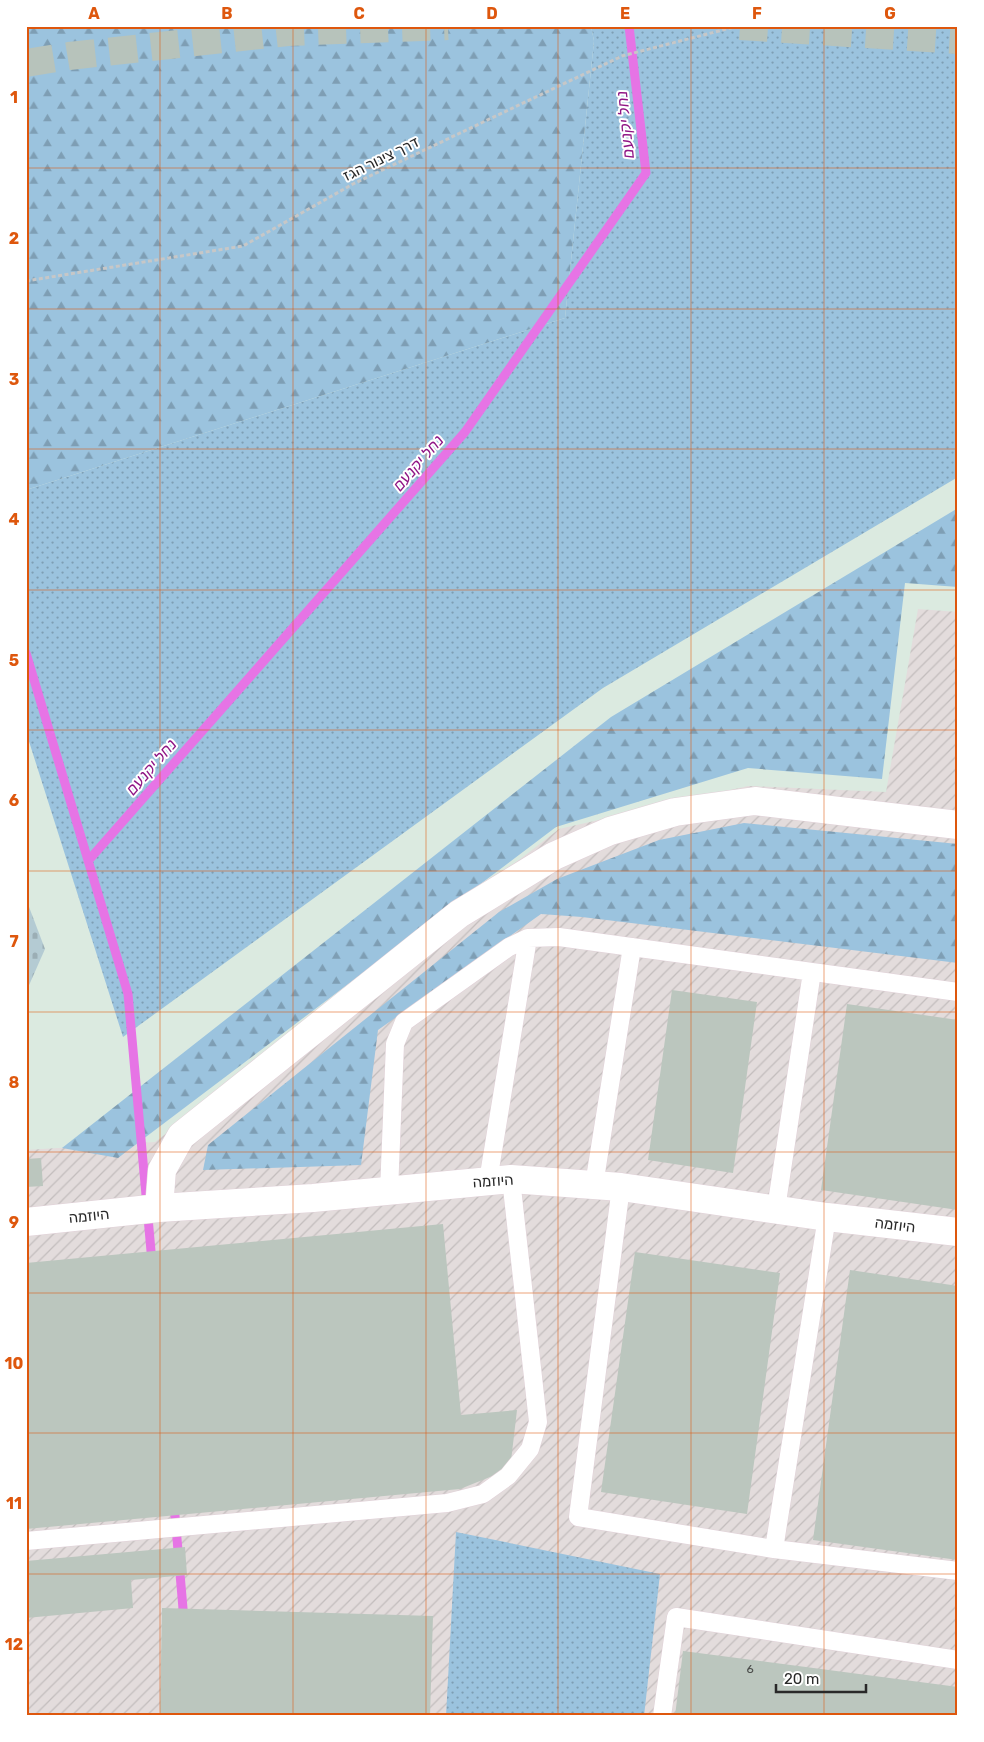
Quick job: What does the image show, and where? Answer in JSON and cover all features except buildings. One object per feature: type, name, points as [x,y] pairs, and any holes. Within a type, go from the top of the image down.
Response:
[{"type":"street","points":[[159,1208],[162,1170],[181,1136],[459,914],[554,856],[610,831],[675,812],[755,801],[958,825]]},
{"type":"street","name":"היוזמה","points":[[26,1222],[159,1208],[389,1191],[499,1180],[622,1187],[827,1217],[958,1232]]},
{"type":"lane","points":[[389,1191],[395,1044],[404,1022],[509,947],[528,938],[559,937],[958,992]]},
{"type":"lane","points":[[26,1542],[447,1503],[483,1494],[508,1476],[530,1449],[538,1422],[499,1180],[528,938]]},
{"type":"lane","points":[[594,1185],[632,947]]},
{"type":"lane","points":[[776,1210],[812,972]]},
{"type":"lane","points":[[622,1187],[578,1517],[774,1549],[958,1572]]},
{"type":"lane","points":[[774,1549],[827,1217]]},
{"type":"lane","points":[[662,1716],[676,1617],[958,1660]]},
{"type":"path","name":"דרך צינור הגז","points":[[26,281],[243,246],[353,184],[622,56],[738,26]]},
{"type":"shaded area","points":[[918,609],[958,612],[958,1716],[26,1716],[26,1150],[155,1142],[559,829],[748,786],[886,792]]},
{"type":"green space","points":[[26,26],[591,26],[594,41],[565,318],[26,490]]},
{"type":"green space","points":[[591,26],[958,26],[958,477],[603,688],[123,1037],[26,732],[26,490],[565,318],[594,41]]},
{"type":"green space","points":[[958,508],[958,587],[905,583],[882,779],[748,768],[556,827],[118,1158],[62,1148],[611,717]]},
{"type":"green space","points":[[744,823],[958,844],[958,963],[582,917],[541,914],[378,1030],[361,1165],[203,1170],[208,1145],[499,912],[557,879],[659,840]]},
{"type":"green space","points":[[26,899],[45,949],[26,992]]},
{"type":"green space","points":[[456,1532],[660,1574],[644,1716],[446,1716]]},
{"type":"waterway","name":"נחל יקנעם","points":[[88,861],[465,432],[646,173],[629,26]]},
{"type":"waterway","points":[[26,653],[128,994],[152,1262]]},
{"type":"waterway","points":[[174,1504],[184,1620]]},
{"type":"tunnel","points":[[26,63],[69,56],[288,32],[448,26]]},
{"type":"tunnel","points":[[740,26],[958,40]]}]
